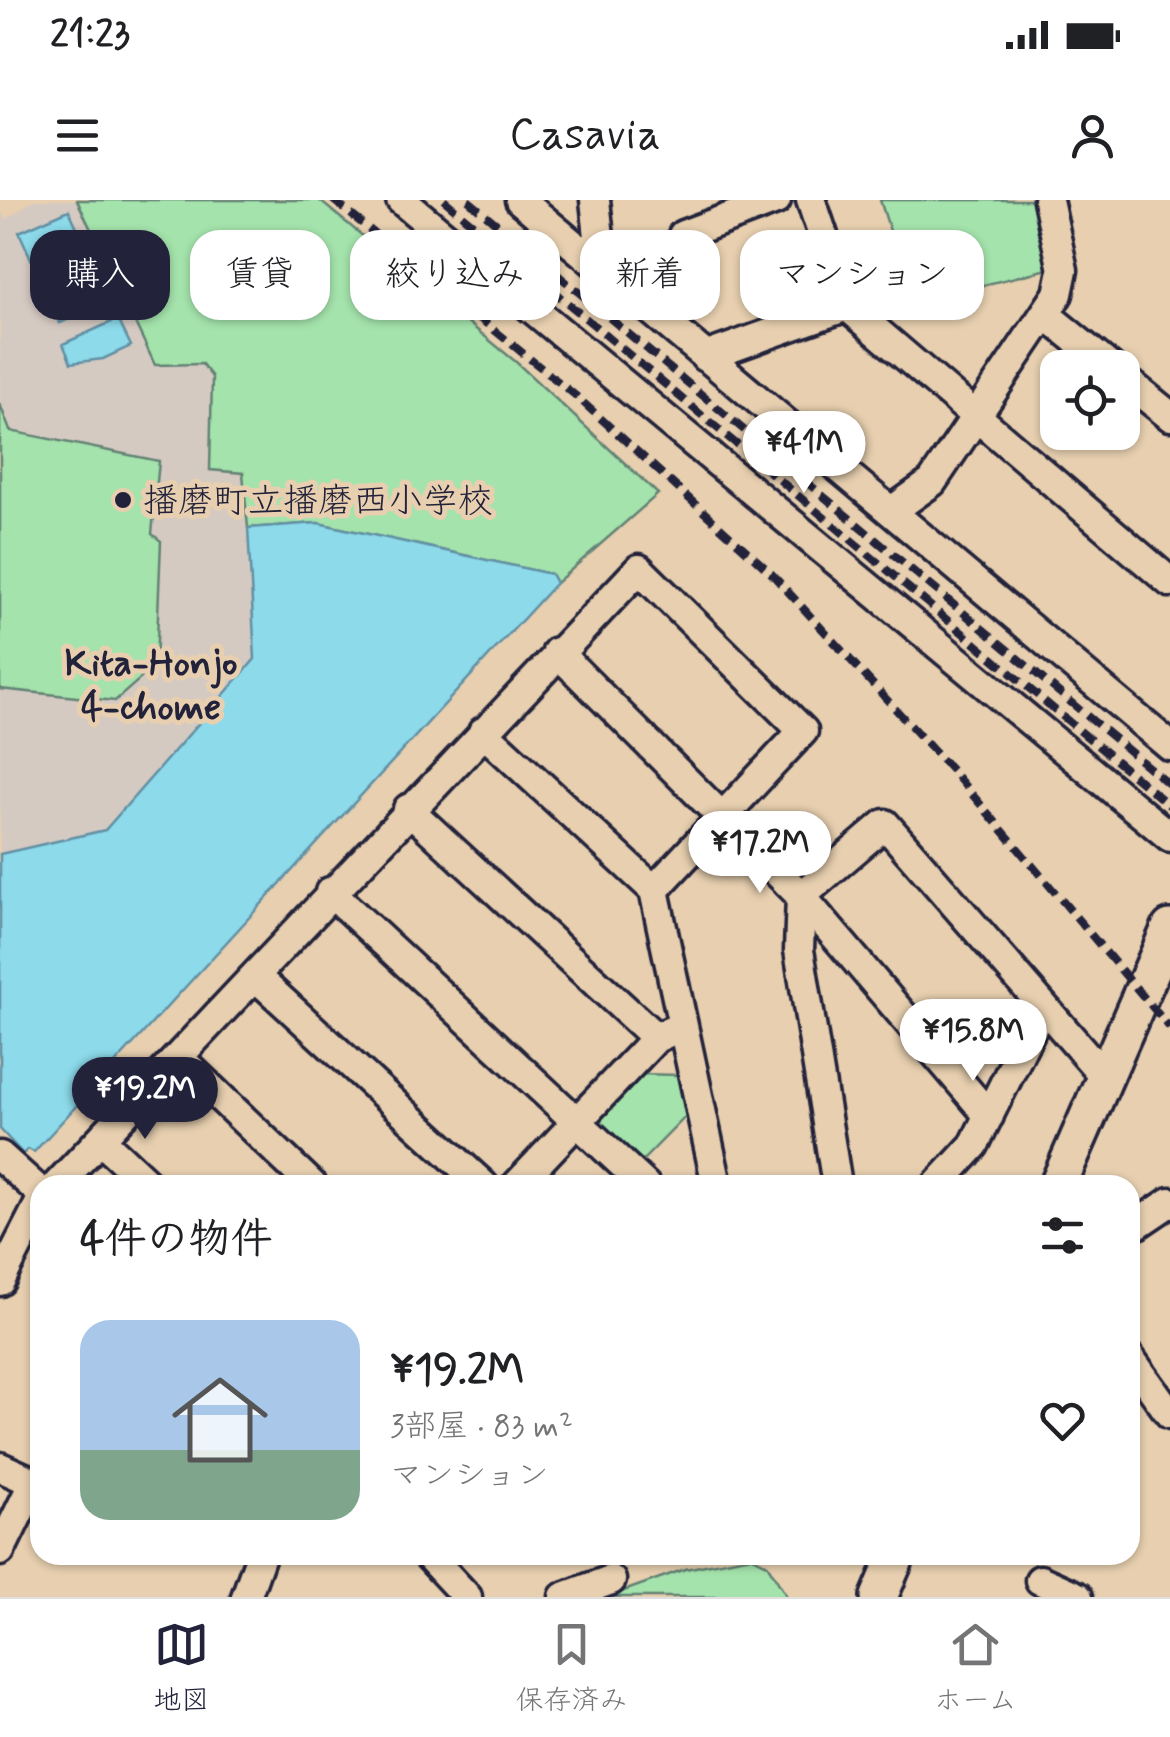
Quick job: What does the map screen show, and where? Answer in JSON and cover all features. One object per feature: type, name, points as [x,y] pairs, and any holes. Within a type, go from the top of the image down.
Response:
[{"type":"street","points":[[401,200],[1170,837]]},
{"type":"street","points":[[520,200],[580,248]]},
{"type":"street","points":[[595,200],[598,230]]},
{"type":"street","points":[[697,230],[776,200]]},
{"type":"street","points":[[812,200],[822,230]]},
{"type":"street","points":[[893,510],[932,482],[1058,294],[1063,270],[1048,200]]},
{"type":"street","points":[[1046,314],[1089,350]]},
{"type":"street","points":[[663,320],[1170,746]]},
{"type":"street","points":[[705,357],[808,320]]},
{"type":"street","points":[[863,320],[1170,582]]},
{"type":"street","points":[[1140,392],[1170,416]]},
{"type":"street","points":[[67,1175],[102,1142],[330,892],[639,568],[804,731],[654,890]]},
{"type":"street","points":[[557,652],[801,896],[990,1116]]},
{"type":"street","points":[[483,732],[654,890],[668,1032],[714,1175]]},
{"type":"street","points":[[408,809],[668,1032]]},
{"type":"street","points":[[836,1175],[800,950],[801,896],[885,824],[1105,1076]]},
{"type":"street","points":[[330,892],[634,1175]]},
{"type":"street","points":[[1062,1175],[1170,928]]},
{"type":"street","points":[[256,976],[471,1175]]},
{"type":"street","points":[[946,1175],[974,1145],[1043,1006]]},
{"type":"street","points":[[528,1175],[668,1032]]},
{"type":"street","points":[[178,1057],[302,1175]]},
{"type":"street","points":[[102,1142],[138,1175]]},
{"type":"street","points":[[0,1156],[30,1183]]},
{"type":"street","points":[[1140,1222],[1170,1202]]},
{"type":"street","points":[[0,1281],[30,1223]]},
{"type":"street","points":[[1140,1372],[1170,1414]]},
{"type":"street","points":[[0,1467],[30,1481]]},
{"type":"street","points":[[0,1551],[30,1497]]},
{"type":"street","points":[[246,1597],[257,1565]]},
{"type":"street","points":[[437,1565],[467,1597]]},
{"type":"street","points":[[879,1597],[893,1565]]},
{"type":"street","points":[[564,1597],[611,1580]]},
{"type":"street","points":[[1040,1580],[1078,1597]]},
{"type":"shaded area","name":"播磨町立播磨西小学校","points":[[33,200],[77,200],[91,230],[30,230],[30,320],[134,320],[155,365],[202,364],[212,377],[210,469],[243,473],[255,658],[105,830],[0,854],[0,212],[7,219]]},
{"type":"green space","points":[[77,200],[319,200],[355,230],[350,230],[350,320],[465,320],[658,494],[556,583],[551,574],[318,523],[248,528],[243,473],[210,470],[212,377],[202,364],[155,365],[134,320],[170,320],[170,230],[91,230]]},
{"type":"green space","points":[[880,200],[1038,200],[1052,268],[984,285],[984,230],[890,230]]},
{"type":"green space","points":[[0,404],[10,431],[159,461],[152,534],[161,541],[156,665],[115,701],[0,689]]},
{"type":"green space","points":[[639,1074],[678,1075],[687,1115],[638,1165],[602,1132],[600,1115]]},
{"type":"green space","points":[[705,1565],[768,1565],[787,1597],[607,1597]]},
{"type":"water","points":[[69,210],[78,230],[30,230],[30,256],[19,232]]},
{"type":"water","points":[[118,320],[131,346],[103,359],[71,363],[63,344]]},
{"type":"water","points":[[318,523],[551,574],[556,583],[34,1152],[28,1149],[23,1154],[0,1129],[0,854],[105,830],[255,659],[248,528]]},
{"type":"railway","points":[[333,200],[576,396],[770,572],[954,773],[1170,1028]]},
{"type":"railway","points":[[444,200],[1170,806]]},
{"type":"railway","points":[[468,200],[1170,785]]},
{"type":"place","name":"播磨町立播磨西小学校","points":[[123,500]]},
{"type":"district","name":"Kita-Honjo 4-chome","points":[[151,684]]}]
